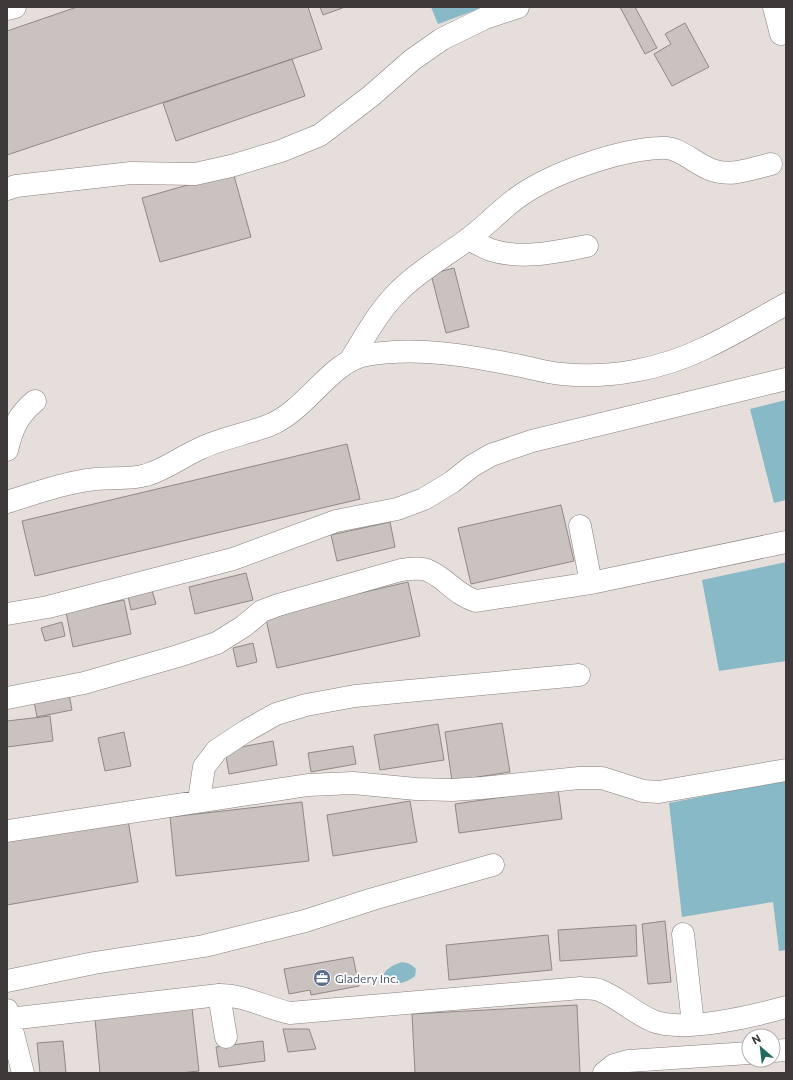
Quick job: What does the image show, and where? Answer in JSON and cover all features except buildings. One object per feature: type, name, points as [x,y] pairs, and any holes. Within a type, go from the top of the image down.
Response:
[{"type":"street","points":[[7,9],[15,7]]},
{"type":"street","points":[[7,189],[16,186],[131,173],[195,174],[281,152],[320,135],[371,96],[412,60],[442,39],[485,18],[518,7]]},
{"type":"street","points":[[774,7],[782,34]]},
{"type":"street","points":[[351,359],[378,316],[400,290],[468,239],[520,196],[542,182],[570,169],[616,156],[660,148],[675,150],[710,170],[722,172],[737,172],[771,164]]},
{"type":"street","points":[[468,239],[491,250],[513,254],[545,254],[587,246]]},
{"type":"street","points":[[7,502],[65,485],[97,479],[127,480],[148,475],[200,448],[272,424],[293,412],[339,367],[351,359],[365,355],[392,352],[431,351],[467,356],[560,374],[610,375],[667,363],[703,349],[786,304]]},
{"type":"street","points":[[7,614],[48,606],[226,561],[336,521],[397,509],[424,499],[452,482],[472,466],[491,454],[532,441],[786,380]]},
{"type":"street","points":[[7,450],[16,421],[23,410],[35,401]]},
{"type":"street","points":[[580,526],[591,583]]},
{"type":"street","points":[[7,698],[84,683],[178,656],[217,643],[244,626],[262,611],[278,605],[401,570],[428,570],[465,598],[476,601],[591,583],[786,542]]},
{"type":"street","points":[[199,800],[204,766],[217,750],[276,714],[306,704],[355,696],[579,675]]},
{"type":"street","points":[[7,831],[199,800],[308,785],[353,783],[416,789],[452,790],[579,778],[602,778],[643,792],[658,792],[786,770]]},
{"type":"street","points":[[7,981],[94,963],[211,944],[305,921],[372,899],[493,865]]},
{"type":"street","points":[[683,934],[693,1024]]},
{"type":"street","points":[[23,1073],[8,1014],[220,995],[240,996],[276,1010],[290,1013],[581,988],[598,990],[655,1022],[672,1024],[693,1024],[737,1019],[786,1007]]},
{"type":"street","points":[[220,995],[226,1037]]},
{"type":"street","points":[[604,1073],[614,1065],[628,1061],[741,1054]]},
{"type":"water","points":[[431,7],[484,7],[438,24]]},
{"type":"water","points":[[786,400],[786,500],[774,503],[750,409]]},
{"type":"water","points":[[786,562],[786,661],[719,671],[702,580]]},
{"type":"water","points":[[786,780],[786,950],[779,951],[773,902],[682,917],[669,803]]},
{"type":"water","points":[[402,962],[413,966],[416,969],[415,976],[398,984],[389,984],[382,979],[387,970]]},
{"type":"place","name":"Gladery Inc.","points":[[322,978]]}]
